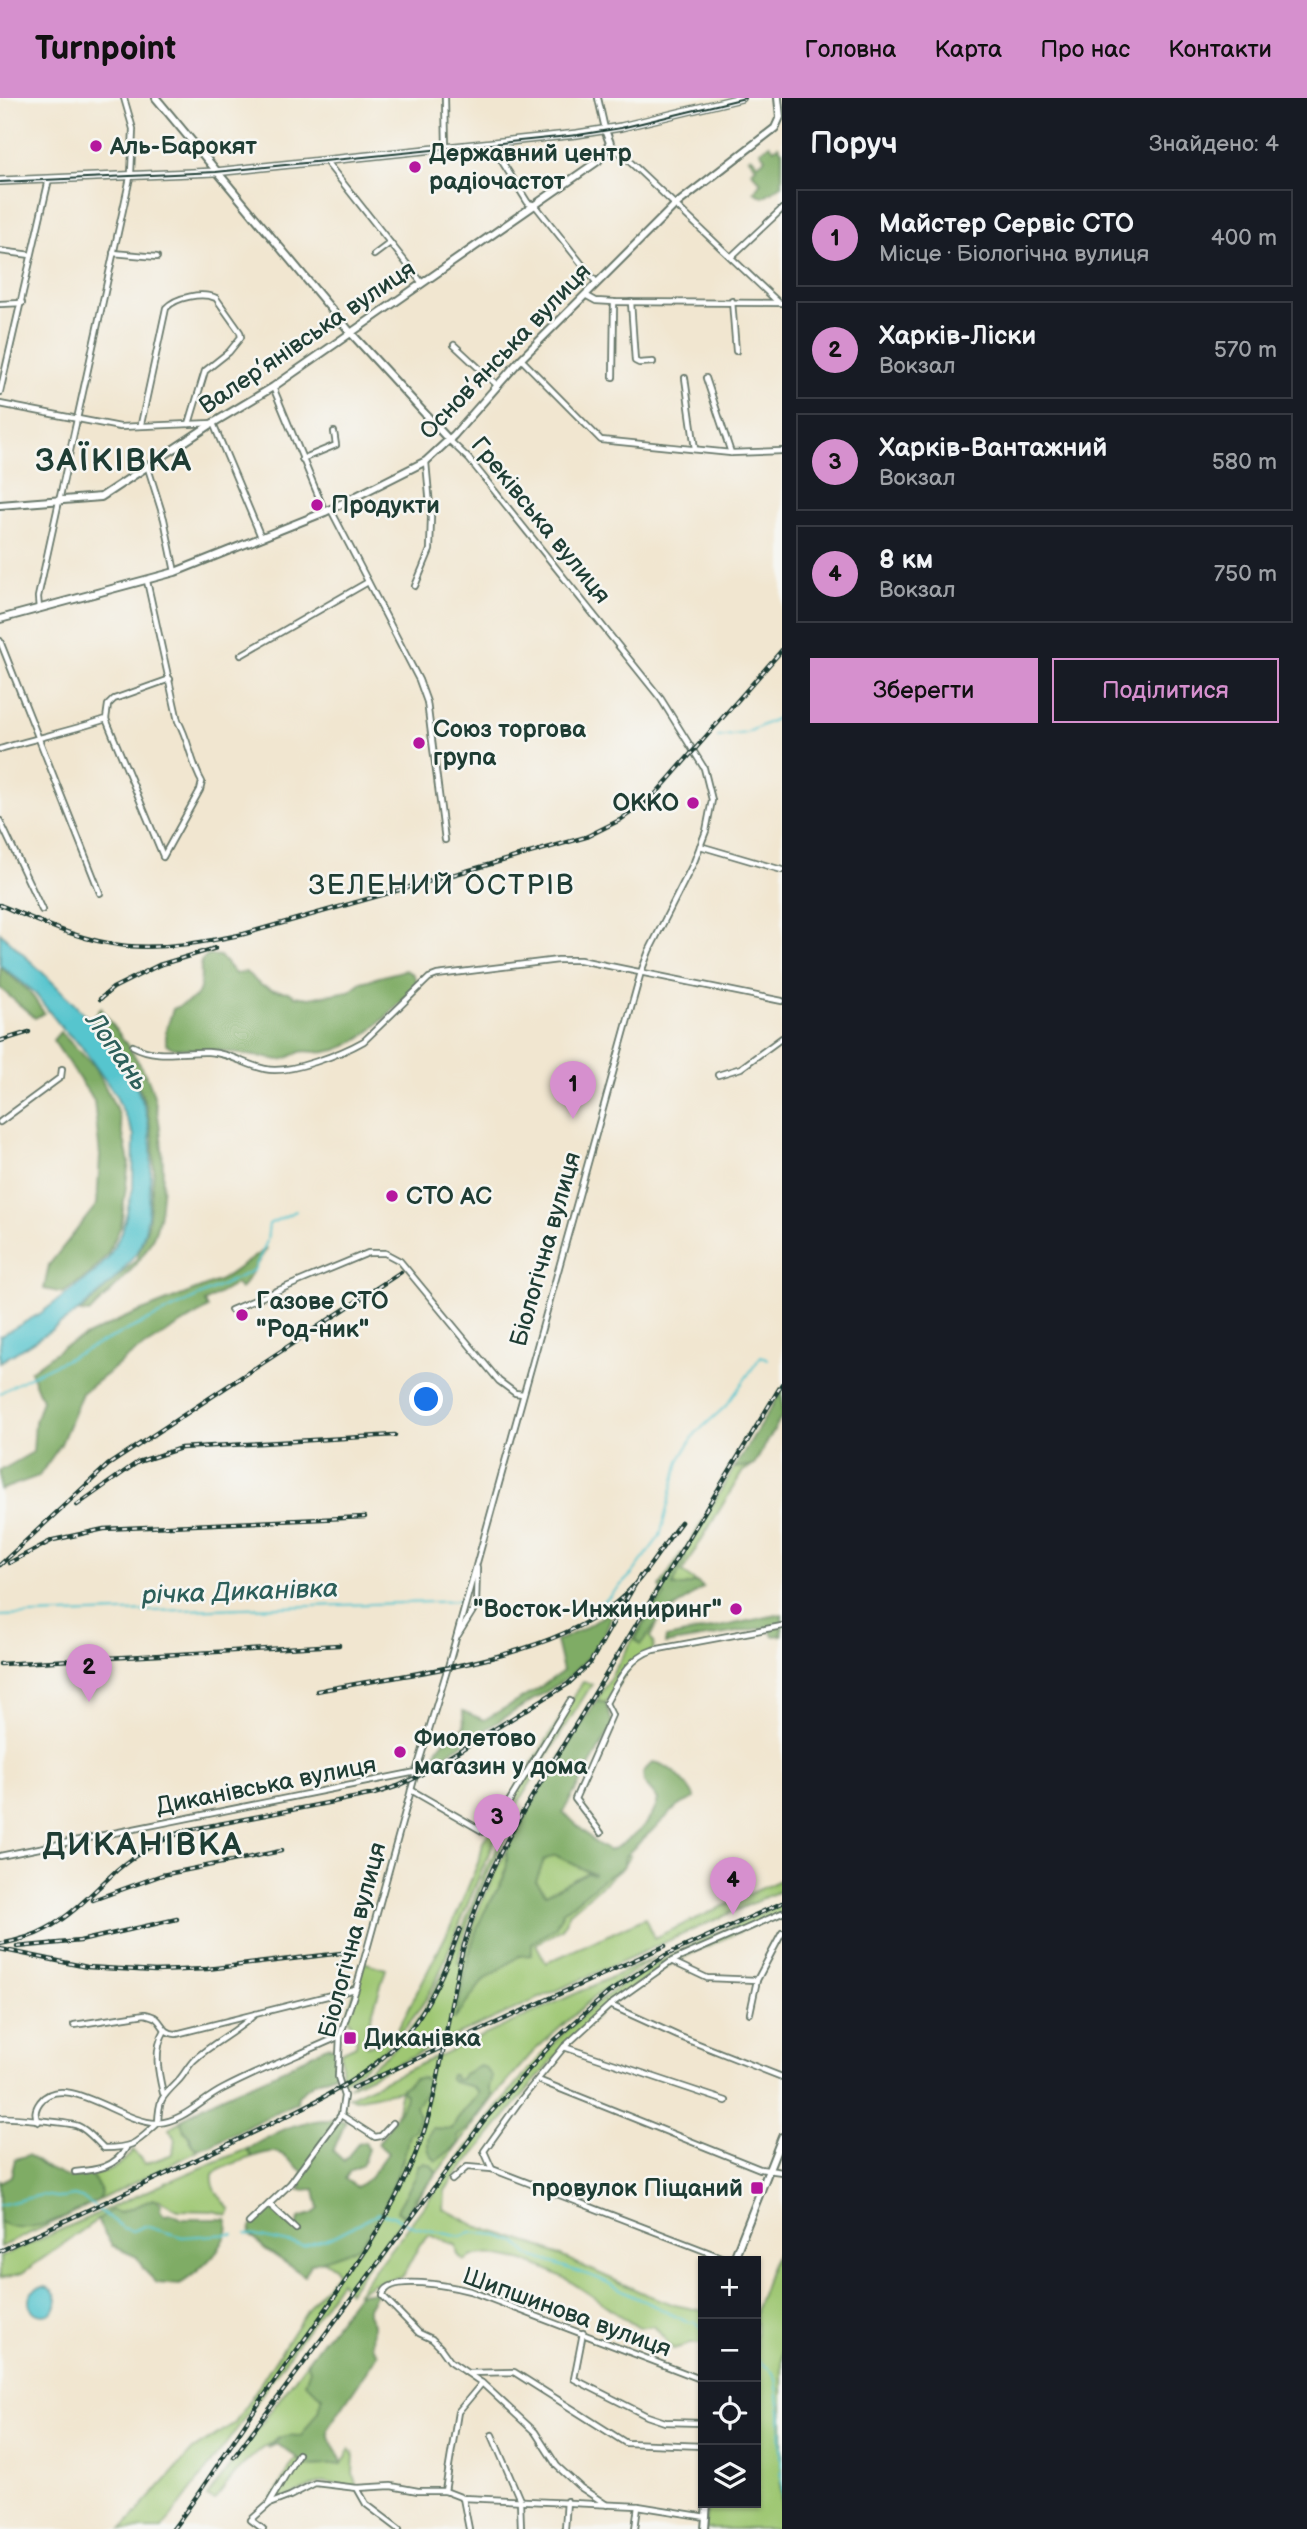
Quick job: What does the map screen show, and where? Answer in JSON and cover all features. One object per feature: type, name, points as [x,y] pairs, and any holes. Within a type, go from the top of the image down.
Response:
[{"type":"main road","points":[[0,181],[215,172],[491,144],[606,130],[741,98]]},
{"type":"street","points":[[39,609],[38,597],[58,500],[131,176],[133,129],[124,98]]},
{"type":"street","name":"Греківська вулиця","points":[[156,98],[351,333],[469,459],[661,699],[704,768],[712,800],[706,831]]},
{"type":"street","points":[[445,98],[446,148]]},
{"type":"street","points":[[598,98],[610,143],[674,206],[780,302]]},
{"type":"street","name":"Основ’янська вулиця","points":[[0,619],[175,572],[328,511],[426,461],[450,440],[497,385],[584,294],[674,206],[775,128],[780,117],[778,98]]},
{"type":"street","name":"Валер’янівська вулиця","points":[[0,505],[101,497],[273,387],[351,333],[598,161],[610,143]]},
{"type":"street","points":[[491,144],[528,203],[535,205],[596,282]]},
{"type":"street","points":[[328,160],[328,164],[422,283]]},
{"type":"street","points":[[0,392],[49,179]]},
{"type":"street","points":[[732,256],[782,209]]},
{"type":"street","points":[[374,255],[390,243]]},
{"type":"street","points":[[0,251],[31,255]]},
{"type":"street","points":[[113,253],[157,257]]},
{"type":"street","points":[[584,294],[596,301],[614,302],[780,302]]},
{"type":"street","points":[[141,424],[166,308],[177,299],[211,296],[216,298],[241,337],[229,352],[205,371],[189,424]]},
{"type":"street","points":[[732,301],[736,351]]},
{"type":"street","points":[[613,377],[614,302]]},
{"type":"street","points":[[631,302],[635,361],[653,362]]},
{"type":"street","points":[[0,304],[22,303]]},
{"type":"street","points":[[454,345],[497,385]]},
{"type":"street","points":[[521,359],[601,440],[731,453],[782,452]]},
{"type":"street","points":[[685,377],[695,449]]},
{"type":"street","points":[[706,378],[731,453]]},
{"type":"street","points":[[273,387],[302,458],[328,511],[419,680],[427,702],[445,840]]},
{"type":"street","points":[[0,404],[120,427],[141,424],[213,424],[261,538]]},
{"type":"street","points":[[302,458],[336,444],[334,432]]},
{"type":"street","points":[[415,586],[430,550],[431,517],[426,461]]},
{"type":"street","points":[[148,468],[164,519],[175,572]]},
{"type":"street","points":[[148,581],[170,679],[178,721],[186,734],[202,787],[163,857],[106,719],[108,705],[114,699],[170,679]]},
{"type":"street","points":[[241,656],[368,582]]},
{"type":"street","points":[[0,641],[100,893]]},
{"type":"street","points":[[0,749],[106,719]]},
{"type":"street","points":[[0,821],[42,910]]},
{"type":"street","name":"Біологічна вулиця","points":[[341,2115],[344,2096],[338,2077],[340,2036],[356,1989],[456,1639],[641,972],[706,831]]},
{"type":"street","points":[[700,846],[782,870]]},
{"type":"street","points":[[133,1046],[157,1054],[221,1053],[264,1069],[287,1069],[354,1047],[364,1041],[424,981],[437,975],[572,959],[782,1001]]},
{"type":"street","points":[[718,1075],[741,1068],[782,1038]]},
{"type":"street","points":[[0,1122],[61,1077],[62,1069]]},
{"type":"street","points":[[230,1310],[368,1253],[385,1253],[400,1261],[499,1381],[515,1393],[523,1394]]},
{"type":"street","name":"Біологічна вулиця","points":[[456,1639],[475,1606],[477,1564]]},
{"type":"street","points":[[601,1833],[575,1799],[612,1715],[606,1703],[637,1657],[653,1650],[782,1626]]},
{"type":"street","points":[[411,1790],[484,1832],[493,1828],[570,1701]]},
{"type":"street","name":"Диканівська вулиця","points":[[0,1856],[416,1772]]},
{"type":"street","points":[[492,2169],[484,2151],[564,2047],[610,2005],[672,1961],[782,1913]]},
{"type":"street","points":[[750,2013],[757,1980],[782,1933]]},
{"type":"street","points":[[672,1961],[707,1978],[757,1980]]},
{"type":"street","points":[[74,2025],[145,2014],[155,2018],[169,2033],[176,2034],[356,1989]]},
{"type":"street","points":[[610,2005],[678,2036],[782,2077]]},
{"type":"street","points":[[75,2172],[100,2170],[116,2161],[127,2148],[158,2123],[159,2104],[163,2094],[179,2080],[192,2062],[224,2036],[243,2027],[257,2012]]},
{"type":"street","points":[[163,2094],[157,2070],[158,2047],[165,2030]]},
{"type":"street","points":[[38,2122],[35,2117],[36,2107],[44,2097],[52,2092],[67,2091],[145,2123],[175,2120],[221,2090],[340,2036]]},
{"type":"street","points":[[564,2047],[726,2101]]},
{"type":"street","points":[[538,2080],[769,2171],[782,2172]]},
{"type":"street","points":[[249,2223],[290,2184],[341,2115],[375,2137],[381,2136],[393,2123]]},
{"type":"street","points":[[0,2118],[8,2116],[38,2122],[70,2123],[80,2126],[104,2148],[127,2148]]},
{"type":"street","points":[[734,2256],[782,2137]]},
{"type":"street","points":[[452,2180],[467,2167],[492,2169],[719,2256]]},
{"type":"street","points":[[269,2204],[296,2229]]},
{"type":"street","name":"Шипшинова вулиця","points":[[467,2373],[450,2361],[432,2339],[419,2333],[383,2296],[383,2290],[387,2286],[437,2284],[470,2291],[698,2378]]},
{"type":"street","points":[[583,2333],[574,2379],[647,2416],[665,2421],[698,2423]]},
{"type":"street","points":[[467,2373],[514,2372],[626,2442],[698,2446]]},
{"type":"street","points":[[467,2373],[482,2382],[535,2432],[557,2466],[580,2487],[607,2505]]},
{"type":"street","points":[[445,2491],[458,2412],[482,2382]]},
{"type":"street","points":[[492,2435],[520,2500],[521,2529]]},
{"type":"street","points":[[263,2529],[251,2520],[269,2504],[298,2454]]},
{"type":"street","points":[[269,2504],[315,2483],[356,2488],[377,2485],[418,2491],[445,2491],[463,2498],[638,2506],[706,2518]]},
{"type":"street","points":[[356,2488],[366,2504],[399,2529]]},
{"type":"street","points":[[463,2498],[469,2529]]},
{"type":"street","points":[[565,2529],[567,2501]]},
{"type":"street","points":[[635,2529],[638,2506]]},
{"type":"street","points":[[705,2529],[707,2508]]},
{"type":"green space","points":[[770,144],[774,149],[778,146],[782,151],[782,185],[763,197],[754,192],[761,182],[751,171],[756,167],[749,158],[752,157],[758,164],[765,158],[760,151]]},
{"type":"green space","points":[[209,955],[220,956],[235,974],[246,972],[260,985],[309,998],[349,991],[361,982],[405,970],[413,974],[417,982],[414,989],[385,1018],[363,1036],[339,1049],[323,1052],[303,1051],[280,1060],[215,1050],[173,1048],[166,1044],[166,1031],[173,1009],[191,1000],[199,992],[201,961]]},
{"type":"green space","points":[[0,967],[29,991],[44,1013],[35,1018],[0,988]]},
{"type":"green space","points":[[101,1008],[138,1061],[154,1095],[161,1137],[163,1184],[157,1226],[145,1252],[131,1271],[89,1313],[80,1312],[136,1260],[148,1225],[154,1171],[153,1140],[147,1109],[128,1064],[92,1018]]},
{"type":"green space","points":[[60,1032],[95,1067],[118,1112],[129,1162],[121,1226],[107,1255],[90,1274],[63,1293],[44,1289],[49,1265],[97,1204],[100,1156],[94,1101],[53,1040]]},
{"type":"green space","points":[[267,1248],[242,1288],[236,1284],[205,1302],[208,1308],[135,1352],[82,1393],[61,1444],[39,1476],[0,1490],[0,1471],[33,1452],[35,1422],[42,1400],[30,1371],[63,1347],[124,1318],[221,1280]]},
{"type":"green space","points":[[782,1390],[782,1416],[754,1465],[734,1468]]},
{"type":"green space","points":[[754,1465],[743,1471],[682,1572],[703,1587],[659,1620],[650,1637],[654,1643],[653,1650],[632,1662],[606,1703],[597,1700],[734,1468]]},
{"type":"green space","points":[[681,1553],[686,1556],[673,1586],[696,1582],[703,1587],[664,1613],[640,1645],[635,1639],[653,1608],[665,1596],[660,1587]]},
{"type":"green space","points":[[608,1613],[611,1616],[609,1625],[600,1642],[568,1678],[435,1761],[440,1745],[464,1727],[463,1711],[484,1720],[538,1689],[563,1671],[556,1641],[581,1630]]},
{"type":"green space","points":[[782,1614],[782,1635],[773,1636],[768,1627],[665,1644],[666,1638]]},
{"type":"green space","points":[[583,1682],[592,1684],[493,1843],[427,1997],[396,2038],[343,2082],[341,2052],[356,2045],[357,2035],[347,2016],[363,1962],[386,1969],[365,2036],[367,2046],[393,2039],[457,1914],[480,1858],[483,1842]]},
{"type":"green space","points":[[597,1700],[606,1703],[613,1725],[563,1812],[596,1843],[609,1851],[640,1830],[656,1807],[658,1799],[644,1783],[643,1772],[653,1762],[666,1766],[677,1775],[695,1798],[678,1806],[625,1856],[623,1867],[603,1879],[563,1912],[555,1928],[532,1943],[532,1955],[519,1956],[483,1981],[454,2020],[476,1931],[506,1870],[506,1850]],"holes":[[[555,1855],[595,1875],[586,1873],[546,1894],[536,1881],[544,1860]]]},
{"type":"green space","points":[[509,1826],[511,1827],[473,1910],[458,1963],[463,1962],[479,1908],[506,1850],[540,1856],[630,1855],[623,1867],[570,1912],[562,1929],[536,1944],[546,1963],[645,1918],[654,1938],[782,1879],[782,1890],[459,2034],[348,2087],[398,2045],[422,2014],[449,1962],[486,1869]]},
{"type":"green space","points":[[782,1904],[782,1913],[714,1943],[648,1977],[586,2025],[546,2068],[452,2180],[445,2191],[444,2209],[476,2226],[541,2247],[645,2294],[698,2310],[698,2344],[673,2349],[654,2326],[639,2328],[576,2285],[543,2268],[525,2261],[489,2254],[474,2256],[464,2261],[458,2255],[456,2245],[429,2235],[420,2244],[403,2276],[372,2284],[356,2294],[494,2112],[542,2055],[595,2004],[625,1982],[702,1940]]},
{"type":"green space","points":[[656,1957],[594,1997],[533,2052],[497,2093],[348,2292],[341,2281],[240,2425],[162,2529],[122,2529],[193,2450],[235,2423],[311,2304],[337,2273],[333,2266],[292,2245],[376,2214],[401,2090],[355,2099],[348,2097]]},
{"type":"green space","points":[[326,2046],[336,2048],[335,2074],[315,2082],[298,2095],[297,2102],[211,2145],[197,2149],[192,2145],[181,2121],[216,2100],[284,2069]]},
{"type":"green space","points":[[480,2066],[486,2068],[492,2077],[490,2099],[467,2129],[458,2136],[459,2144],[436,2161],[428,2146],[432,2128],[452,2129],[479,2093],[469,2085],[450,2080],[450,2075],[454,2075],[455,2080],[461,2079],[464,2074]]},
{"type":"green space","points":[[423,2077],[428,2082],[427,2090],[416,2106],[419,2117],[415,2131],[409,2134],[397,2177],[365,2240],[340,2255],[310,2264],[305,2276],[265,2249],[250,2235],[251,2227],[271,2209],[297,2229],[299,2218],[319,2209],[315,2189],[300,2190],[303,2172],[285,2156],[270,2152],[252,2157],[247,2149],[271,2135],[306,2122],[346,2121],[333,2151],[344,2161],[358,2144],[365,2142],[368,2149],[362,2165],[350,2171],[345,2179],[357,2187],[370,2178],[388,2153],[378,2144],[405,2101],[406,2095],[401,2089],[414,2079]]},
{"type":"green space","points":[[181,2121],[191,2144],[198,2151],[99,2200],[91,2174],[115,2167],[133,2150],[145,2164],[173,2154],[175,2139],[169,2129]]},
{"type":"green space","points":[[247,2149],[252,2157],[219,2169],[213,2175],[215,2190],[231,2210],[228,2215],[213,2211],[178,2210],[158,2199],[97,2220],[22,2273],[0,2279],[0,2257]]},
{"type":"green space","points":[[28,2155],[68,2178],[91,2174],[102,2193],[99,2200],[37,2226],[23,2228],[0,2222],[0,2181],[11,2176],[15,2159]]},
{"type":"green space","points":[[418,2165],[431,2165],[436,2172],[415,2198],[405,2216],[397,2212],[398,2208],[415,2178]]},
{"type":"green space","points":[[154,2199],[161,2204],[160,2210],[164,2215],[173,2214],[181,2219],[226,2219],[228,2228],[225,2237],[213,2256],[179,2285],[157,2283],[144,2270],[137,2257],[112,2246],[97,2220],[111,2210],[119,2213]]},
{"type":"green space","points":[[83,2206],[59,2220],[0,2247],[0,2219]]},
{"type":"green space","points":[[782,2245],[782,2529],[705,2529],[707,2508],[761,2508],[761,2295]]},
{"type":"green space","points":[[377,2292],[368,2308],[368,2314],[373,2324],[372,2345],[378,2354],[328,2428],[329,2438],[342,2464],[309,2466],[277,2444],[268,2448],[283,2437],[301,2436],[318,2411],[322,2396],[305,2383],[310,2369],[307,2362],[355,2298],[360,2294]]},
{"type":"green space","points":[[307,2362],[322,2401],[317,2416],[302,2438],[278,2437],[244,2464],[214,2501],[207,2497]]},
{"type":"green space","points":[[350,2449],[354,2454],[353,2474],[357,2488],[324,2482],[269,2504],[295,2459],[309,2466],[342,2464]]},
{"type":"water","points":[[0,932],[86,1017],[124,1065],[138,1091],[147,1117],[151,1160],[147,1221],[136,1253],[91,1301],[56,1327],[0,1362],[0,1336],[41,1313],[93,1274],[108,1258],[122,1232],[133,1188],[134,1135],[115,1094],[81,1046],[63,1029],[33,991],[0,965]]},
{"type":"water","points":[[43,2287],[53,2291],[57,2301],[53,2311],[43,2315],[33,2311],[29,2301],[33,2291]]},
{"type":"waterway","points":[[718,737],[746,733],[782,716]]},
{"type":"waterway","points":[[0,1393],[254,1270],[267,1241],[269,1224],[296,1211]]},
{"type":"waterway","name":"річка Диканівка","points":[[594,1607],[608,1598],[633,1573],[660,1536],[679,1461],[695,1434],[727,1405],[761,1356],[768,1359]]},
{"type":"waterway","name":"річка Диканівка","points":[[0,1616],[463,1601]]},
{"type":"waterway","points":[[0,2205],[41,2195],[62,2198],[74,2196],[84,2199],[123,2228],[133,2231],[145,2226],[182,2237],[233,2234]]},
{"type":"waterway","points":[[246,2234],[303,2246],[331,2238],[379,2213],[393,2216],[415,2227],[461,2237],[471,2232],[495,2235],[516,2242],[529,2255],[600,2279],[698,2325]]},
{"type":"waterway","points":[[761,2363],[776,2378],[780,2412],[782,2498]]},
{"type":"tram line","points":[[0,182],[216,172],[578,135],[621,128],[745,98]]},
{"type":"railway","points":[[0,905],[62,930],[111,944],[142,947],[186,944],[244,934],[586,837],[620,820],[652,798],[782,650]]},
{"type":"railway","points":[[100,999],[113,988],[159,965],[216,948]]},
{"type":"railway","points":[[0,1041],[29,1032]]},
{"type":"railway","points":[[0,1565],[108,1465],[401,1272]]},
{"type":"railway","points":[[173,2529],[356,2266],[394,2200],[410,2166],[431,2108],[464,1945],[475,1910],[497,1859],[782,1384]]},
{"type":"railway","points":[[77,1505],[138,1462],[181,1448],[395,1435]]},
{"type":"railway","points":[[9,1563],[53,1540],[104,1529],[365,1517]]},
{"type":"railway","points":[[317,1691],[431,1671],[511,1653],[583,1624],[623,1597],[650,1566],[681,1522]]},
{"type":"railway","points":[[0,1944],[41,1932],[56,1923],[125,1863],[178,1834],[374,1794],[415,1778],[568,1684],[590,1663],[640,1576]]},
{"type":"railway","points":[[0,1664],[339,1645]]},
{"type":"railway","points":[[93,1900],[162,1875],[281,1851]]},
{"type":"railway","points":[[234,2457],[485,2119],[555,2040],[608,1993],[666,1955],[782,1903]]},
{"type":"railway","points":[[17,1947],[80,1941],[177,1919]]},
{"type":"railway","points":[[225,2146],[319,2100],[385,2056],[413,2026],[429,2000],[460,1929]]},
{"type":"railway","points":[[353,2088],[665,1946]]},
{"type":"railway","points":[[0,1949],[87,1967],[155,1971],[207,1969],[350,1952]]},
{"type":"railway","points":[[0,2251],[232,2143]]},
{"type":"place","name":"Аль-Барокят","points":[[96,146]]},
{"type":"place","name":"Державний центр радіочастот","points":[[415,167]]},
{"type":"place","name":"Продукти","points":[[317,505]]},
{"type":"place","name":"Союз торгова група","points":[[419,743]]},
{"type":"place","name":"ОККО","points":[[693,803]]},
{"type":"place","name":"Майстер Сервіс СТО","points":[[573,1119]]},
{"type":"place","name":"СТО АС","points":[[392,1196]]},
{"type":"place","name":"Газове СТО \"Род-ник\"","points":[[242,1315]]},
{"type":"place","name":"\"Восток-Инжиниринг\"","points":[[736,1609]]},
{"type":"place","name":"Харків-Ліски","points":[[89,1702]]},
{"type":"place","name":"Фиолетово магазин у дома","points":[[400,1752]]},
{"type":"place","name":"Харків-Вантажний","points":[[497,1852]]},
{"type":"place","name":"8 км","points":[[733,1915]]},
{"type":"place","name":"Диканівка","points":[[350,2038]]},
{"type":"place","name":"провулок Піщаний","points":[[757,2188]]},
{"type":"district","name":"ЗАЇКІВКА","points":[[114,460]]},
{"type":"district","name":"ЗЕЛЕНИЙ ОСТРІВ","points":[[442,884]]},
{"type":"district","name":"ДИКАНІВКА","points":[[143,1844]]},
{"type":"water label","name":"Лопань","points":[[118,1051]]}]
